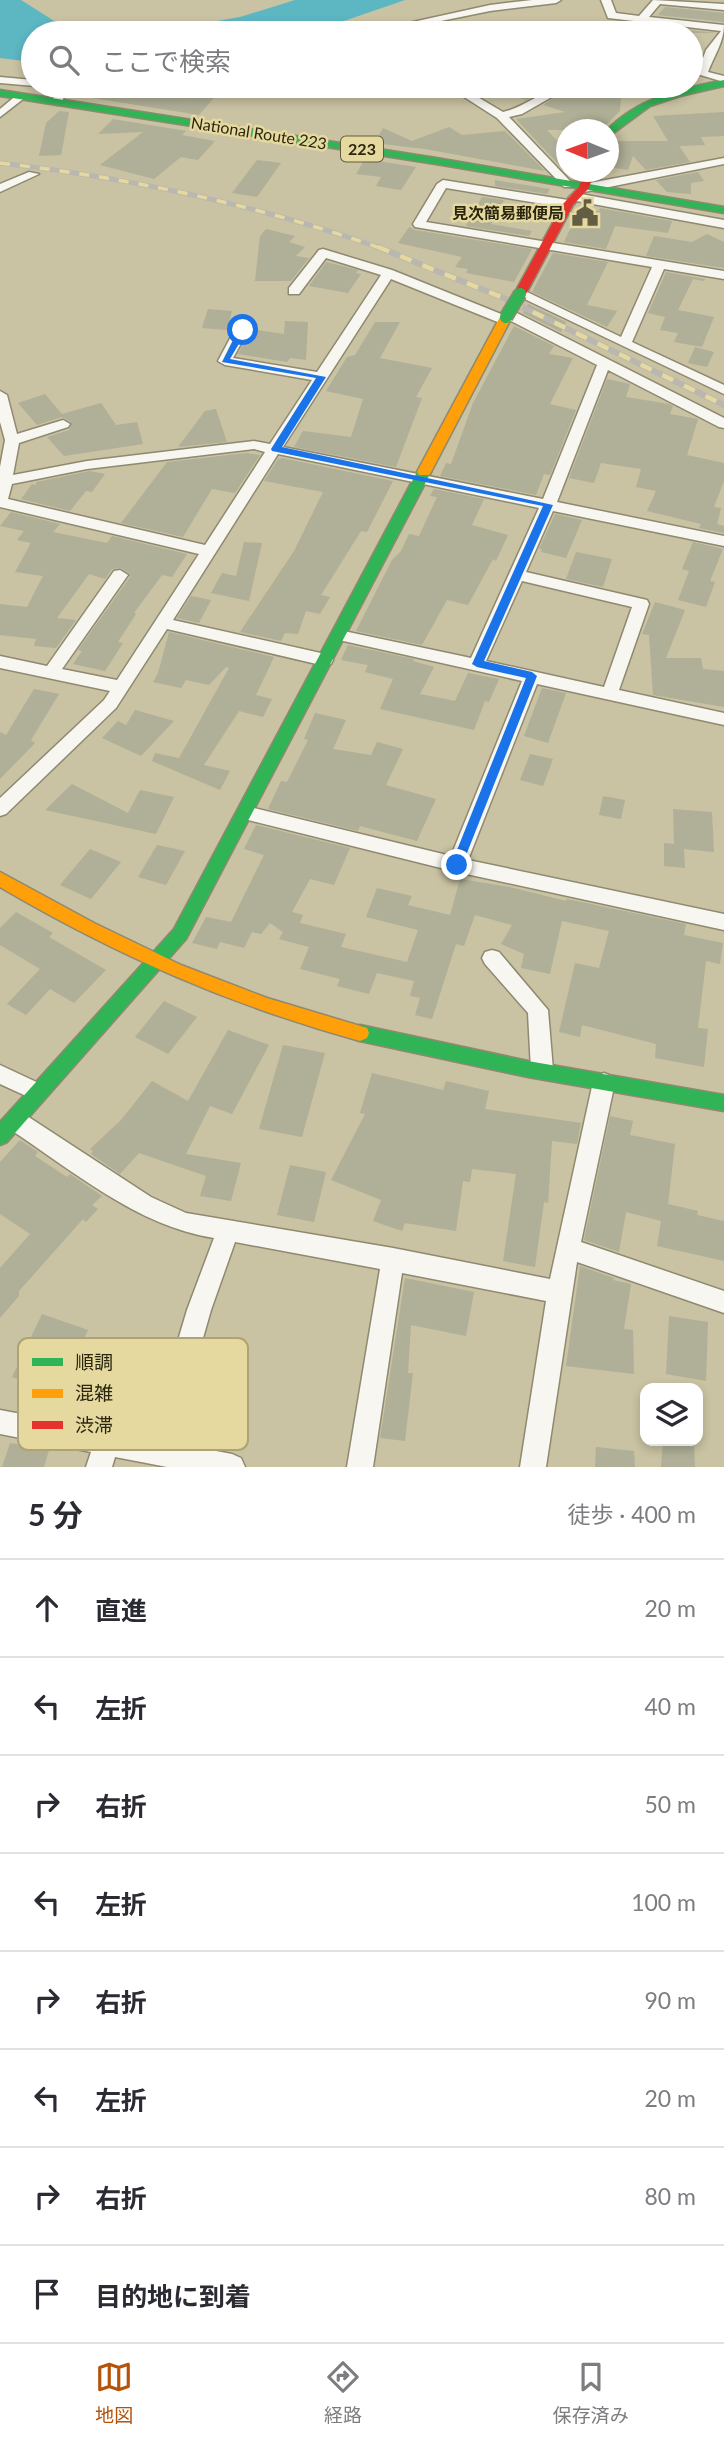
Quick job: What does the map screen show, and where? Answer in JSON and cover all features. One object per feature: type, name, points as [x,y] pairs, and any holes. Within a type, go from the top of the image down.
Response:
[{"type":"main road","points":[[703,86],[724,81]]},
{"type":"main road","name":"National Route 223","points":[[0,93],[21,96]]},
{"type":"main road","name":"National Route 223","points":[[34,98],[436,161],[574,193],[724,210]]},
{"type":"main road","points":[[619,119],[661,98]]},
{"type":"main road","points":[[8,1128],[37,1092],[156,964],[180,934],[506,317],[582,182]]},
{"type":"main road","points":[[0,879],[156,964],[258,1004],[387,1041],[724,1102]]},
{"type":"street","points":[[427,21],[490,8],[556,0]]},
{"type":"street","points":[[606,0],[612,16],[651,21]]},
{"type":"street","points":[[716,0],[724,1]]},
{"type":"street","points":[[641,20],[657,1],[724,7]]},
{"type":"street","points":[[703,26],[724,28]]},
{"type":"street","points":[[703,63],[724,33]]},
{"type":"street","points":[[703,76],[724,81]]},
{"type":"street","points":[[0,80],[21,82]]},
{"type":"street","points":[[0,114],[21,97]]},
{"type":"street","points":[[57,102],[58,98]]},
{"type":"street","points":[[472,98],[501,116],[574,193]]},
{"type":"street","points":[[501,116],[517,112],[543,98]]},
{"type":"street","points":[[574,193],[724,161]]},
{"type":"street","points":[[0,188],[33,174]]},
{"type":"street","points":[[724,223],[574,193],[443,184],[419,223],[724,275]]},
{"type":"street","points":[[294,291],[323,253],[387,273],[506,317],[724,424]]},
{"type":"street","points":[[625,344],[659,265]]},
{"type":"street","points":[[0,809],[110,704],[387,273]]},
{"type":"street","points":[[520,294],[724,390]]},
{"type":"street","points":[[243,330],[225,360],[321,377]]},
{"type":"street","points":[[477,664],[548,505],[604,363]]},
{"type":"street","points":[[0,396],[12,440],[0,501],[209,551]]},
{"type":"street","points":[[12,440],[63,425]]},
{"type":"street","points":[[5,481],[87,465],[254,444],[724,541]]},
{"type":"street","points":[[51,673],[120,575]]},
{"type":"street","points":[[516,575],[641,604],[610,694]]},
{"type":"street","points":[[163,623],[326,660]]},
{"type":"street","points":[[339,635],[724,719]]},
{"type":"street","points":[[0,662],[120,687]]},
{"type":"street","points":[[457,865],[532,676]]},
{"type":"street","points":[[246,813],[457,865],[724,922]]},
{"type":"street","points":[[492,958],[538,1010],[542,1070]]},
{"type":"street","points":[[0,1074],[37,1092]]},
{"type":"street","points":[[533,1467],[559,1292],[604,1082]]},
{"type":"street","points":[[8,1128],[143,1204],[184,1223],[393,1259],[559,1292]]},
{"type":"street","points":[[191,1338],[228,1230]]},
{"type":"street","points":[[569,1249],[724,1302]]},
{"type":"street","points":[[360,1467],[393,1259]]},
{"type":"street","points":[[0,1422],[18,1428]]},
{"type":"street","points":[[101,1455],[158,1452],[232,1467]]},
{"type":"water","points":[[0,0],[21,0],[54,21],[21,21],[21,61],[0,58]]},
{"type":"water","points":[[295,0],[405,0],[344,21],[217,21],[240,17]]},
{"type":"building","points":[[665,7],[724,13],[724,22],[658,15]]},
{"type":"building","points":[[93,98],[214,98],[199,115]]},
{"type":"building","points":[[554,98],[621,98],[620,111],[612,119],[556,119],[556,130],[547,130],[556,139],[556,162],[516,119],[565,112],[543,105]]},
{"type":"building","points":[[59,111],[69,112],[61,155],[39,156],[46,123]]},
{"type":"building","points":[[724,112],[724,136],[701,137],[705,145],[679,146],[690,162],[646,170],[633,156],[628,170],[619,169],[619,141],[668,141],[653,116]]},
{"type":"building","points":[[113,119],[186,131],[182,135],[215,141],[198,160],[181,157],[154,179],[100,165],[143,132],[98,134]]},
{"type":"building","points":[[449,127],[462,135],[505,131],[545,171],[425,149],[374,143],[383,128],[412,141]]},
{"type":"building","points":[[365,159],[416,167],[401,190],[376,186],[381,177],[356,174]]},
{"type":"building","points":[[257,160],[281,163],[257,197],[232,193]]},
{"type":"building","points":[[698,172],[704,181],[691,183],[691,194],[667,192],[656,180]]},
{"type":"building","points":[[495,180],[550,189],[547,194],[495,186]]},
{"type":"building","points":[[482,197],[504,200],[491,224],[532,231],[529,236],[466,226]]},
{"type":"building","points":[[580,208],[599,211],[600,208],[672,221],[668,233],[615,226],[606,249],[564,242]]},
{"type":"building","points":[[409,227],[532,249],[514,282],[466,273],[468,269],[455,267],[462,257],[398,243]]},
{"type":"building","points":[[266,229],[295,236],[289,242],[305,247],[296,256],[309,258],[291,281],[255,281],[260,236]]},
{"type":"building","points":[[707,234],[724,242],[724,268],[646,256],[654,236],[692,242]]},
{"type":"building","points":[[553,253],[608,262],[587,305],[617,311],[607,327],[532,292]]},
{"type":"building","points":[[326,262],[358,270],[356,273],[361,274],[348,293],[309,286]]},
{"type":"building","points":[[666,272],[705,279],[693,279],[678,310],[714,317],[702,347],[674,342],[678,333],[660,330],[665,317],[648,313]]},
{"type":"building","points":[[528,304],[566,322],[561,332],[523,313]]},
{"type":"building","points":[[208,309],[232,311],[227,330],[202,328]]},
{"type":"building","points":[[285,321],[308,322],[306,360],[290,358],[287,362],[238,354],[251,329],[284,334]]},
{"type":"building","points":[[375,322],[400,322],[380,358],[432,368],[416,397],[422,398],[396,467],[294,447],[303,431],[351,437],[363,399],[326,391],[347,357],[355,355]]},
{"type":"building","points":[[514,326],[554,346],[549,354],[573,358],[550,404],[576,410],[550,475],[544,474],[536,495],[440,476],[446,463],[451,464],[473,403]]},
{"type":"building","points":[[695,347],[714,352],[707,367],[688,363]]},
{"type":"building","points":[[607,379],[630,384],[626,397],[669,404],[673,406],[670,414],[698,419],[687,455],[724,463],[724,481],[714,507],[721,508],[717,524],[724,526],[724,533],[699,528],[701,524],[647,511],[656,491],[636,487],[641,469],[601,463],[594,483],[569,478]]},
{"type":"building","points":[[45,394],[62,414],[101,403],[116,425],[137,422],[143,444],[64,456],[47,437],[69,430],[71,422],[62,417],[37,425],[18,403]]},
{"type":"building","points":[[216,409],[227,442],[178,447],[205,411]]},
{"type":"building","points":[[246,453],[260,455],[235,493],[212,489],[183,537],[121,523],[167,462]]},
{"type":"building","points":[[278,459],[393,481],[367,532],[361,531],[321,595],[330,597],[320,614],[306,611],[298,634],[285,633],[281,641],[240,632],[294,551],[323,492],[264,481]]},
{"type":"building","points":[[90,471],[105,474],[92,492],[86,491],[70,511],[21,499],[36,482]]},
{"type":"building","points":[[434,489],[484,499],[472,525],[508,535],[496,561],[493,559],[468,605],[447,600],[422,645],[356,631],[392,560],[401,551],[409,534],[419,536],[437,497],[430,496]]},
{"type":"building","points":[[11,512],[60,524],[53,532],[107,543],[112,536],[187,554],[172,577],[162,575],[134,613],[136,614],[118,642],[123,643],[105,671],[73,664],[82,651],[78,650],[130,577],[129,573],[121,568],[112,569],[105,579],[89,574],[57,618],[76,620],[56,648],[34,646],[36,639],[0,635],[0,604],[27,607],[43,576],[15,572],[31,543],[17,540],[24,531],[0,526]]},
{"type":"building","points":[[555,514],[582,520],[566,558],[541,552],[542,549],[539,549]]},
{"type":"building","points":[[244,542],[262,543],[249,601],[211,593],[222,573],[236,576]]},
{"type":"building","points":[[693,542],[723,549],[710,581],[715,582],[706,607],[678,600],[689,571],[682,569]]},
{"type":"building","points":[[576,552],[612,559],[603,587],[566,579]]},
{"type":"building","points":[[191,596],[211,600],[199,623],[177,618]]},
{"type":"building","points":[[655,602],[685,610],[666,658],[701,658],[703,669],[724,671],[724,707],[653,695],[649,635],[642,634]]},
{"type":"building","points":[[169,632],[274,657],[256,695],[272,699],[263,717],[239,711],[204,765],[230,771],[220,790],[152,761],[155,753],[179,758],[229,668],[226,667],[209,685],[186,680],[181,688],[153,682]]},
{"type":"building","points":[[348,645],[414,659],[413,661],[434,667],[420,694],[455,701],[468,673],[499,679],[489,702],[485,701],[474,730],[380,709],[393,679],[365,672],[368,665],[341,660]]},
{"type":"building","points":[[542,688],[566,693],[548,743],[524,736]]},
{"type":"building","points":[[34,689],[59,694],[31,740],[35,743],[0,779],[0,732],[6,735]]},
{"type":"building","points":[[135,710],[174,721],[141,756],[102,738],[118,721],[126,725]]},
{"type":"building","points":[[315,713],[346,720],[333,749],[371,755],[377,742],[403,749],[386,785],[436,799],[417,841],[360,826],[358,831],[268,809],[281,781],[287,782],[308,740],[304,739]]},
{"type":"building","points":[[530,754],[553,759],[543,786],[520,780]]},
{"type":"building","points":[[72,784],[128,813],[140,790],[174,797],[156,834],[45,810]]},
{"type":"building","points":[[603,796],[625,800],[621,819],[599,815]]},
{"type":"building","points":[[673,809],[712,812],[714,852],[684,849],[685,868],[664,866],[664,843],[674,844]]},
{"type":"building","points":[[256,825],[350,848],[334,885],[310,879],[292,912],[303,915],[300,923],[346,934],[341,947],[407,962],[418,930],[366,917],[377,888],[412,896],[408,905],[450,915],[460,879],[686,924],[684,935],[723,943],[720,964],[706,961],[698,1028],[708,1029],[704,1067],[655,1058],[656,1044],[582,1025],[580,1037],[559,1032],[575,963],[599,968],[609,931],[562,921],[550,974],[521,968],[524,954],[501,944],[512,925],[475,915],[464,946],[456,944],[432,1019],[415,1015],[420,998],[410,996],[414,981],[377,973],[369,994],[337,986],[340,979],[300,969],[309,947],[279,939],[283,932],[270,923],[261,934],[252,932],[244,948],[220,942],[217,949],[192,943],[206,917],[231,922],[264,855],[244,849]]},
{"type":"building","points":[[157,845],[185,851],[166,885],[138,877]]},
{"type":"building","points":[[90,849],[121,862],[91,899],[60,885]]},
{"type":"building","points":[[16,912],[53,933],[49,937],[106,970],[74,1003],[50,989],[26,1015],[7,1004],[40,969],[0,945],[0,928]]},
{"type":"building","points":[[164,1001],[197,1017],[168,1054],[135,1037]]},
{"type":"building","points":[[228,1030],[269,1045],[232,1114],[210,1106],[186,1154],[241,1163],[231,1201],[200,1196],[206,1176],[139,1153],[120,1174],[91,1154],[93,1151],[90,1149],[121,1120],[152,1081],[188,1101]]},
{"type":"building","points":[[283,1045],[325,1053],[302,1137],[259,1129]]},
{"type":"building","points":[[372,1073],[443,1090],[446,1081],[489,1091],[485,1109],[581,1123],[577,1144],[552,1141],[548,1203],[544,1202],[535,1267],[503,1261],[516,1174],[472,1169],[470,1182],[463,1181],[456,1231],[405,1223],[402,1231],[373,1221],[381,1200],[331,1180],[365,1114],[360,1113]]},
{"type":"building","points":[[610,1116],[633,1121],[630,1135],[675,1144],[668,1204],[698,1211],[697,1215],[724,1221],[724,1261],[657,1246],[661,1221],[626,1212],[619,1252],[584,1240]]},
{"type":"building","points":[[20,1140],[38,1152],[35,1156],[67,1177],[70,1174],[102,1196],[92,1205],[98,1209],[86,1222],[83,1219],[19,1291],[19,1296],[0,1318],[0,1268],[30,1234],[0,1214],[0,1162]]},
{"type":"building","points":[[290,1165],[326,1172],[314,1222],[277,1215]]},
{"type":"building","points":[[580,1266],[614,1278],[613,1280],[631,1284],[624,1329],[633,1330],[634,1374],[566,1366]]},
{"type":"building","points":[[405,1278],[474,1292],[466,1336],[411,1325],[408,1373],[413,1373],[405,1441],[380,1438]]},
{"type":"building","points":[[42,1314],[88,1330],[84,1338],[31,1338]]},
{"type":"building","points":[[669,1316],[708,1322],[706,1381],[666,1374]]},
{"type":"building","points":[[18,1364],[18,1379],[12,1377]]},
{"type":"building","points":[[10,1443],[18,1444],[18,1450],[49,1450],[44,1467],[2,1467]]},
{"type":"building","points":[[663,1446],[694,1446],[695,1467],[661,1467]]},
{"type":"building","points":[[596,1447],[634,1451],[635,1467],[595,1467]]},
{"type":"railway","points":[[0,163],[98,177],[194,195],[289,219],[383,249]]},
{"type":"railway","points":[[378,247],[383,249]]},
{"type":"railway","points":[[383,249],[506,299],[724,405]]},
{"type":"traffic: fast","points":[[703,88],[724,83]]},
{"type":"traffic: fast","points":[[0,93],[21,96]]},
{"type":"traffic: fast","points":[[32,98],[436,161],[724,210]]},
{"type":"traffic: fast","points":[[619,123],[633,112],[661,98]]},
{"type":"traffic: fast","points":[[506,317],[520,294]]},
{"type":"traffic: fast","points":[[0,1136],[180,934],[424,472]]},
{"type":"traffic: fast","points":[[360,1033],[528,1069],[724,1103]]},
{"type":"traffic: slow","points":[[424,472],[506,317]]},
{"type":"traffic: slow","points":[[0,879],[44,905],[174,970],[264,1005],[360,1033]]},
{"type":"traffic: jam","points":[[520,294],[568,204],[584,188],[586,182]]},
{"type":"place","name":"見次簡易郵便局","points":[[585,213]]},
{"type":"route","points":[[243,330],[225,360],[321,377],[276,449],[548,505],[477,664],[532,676],[457,865]]}]
